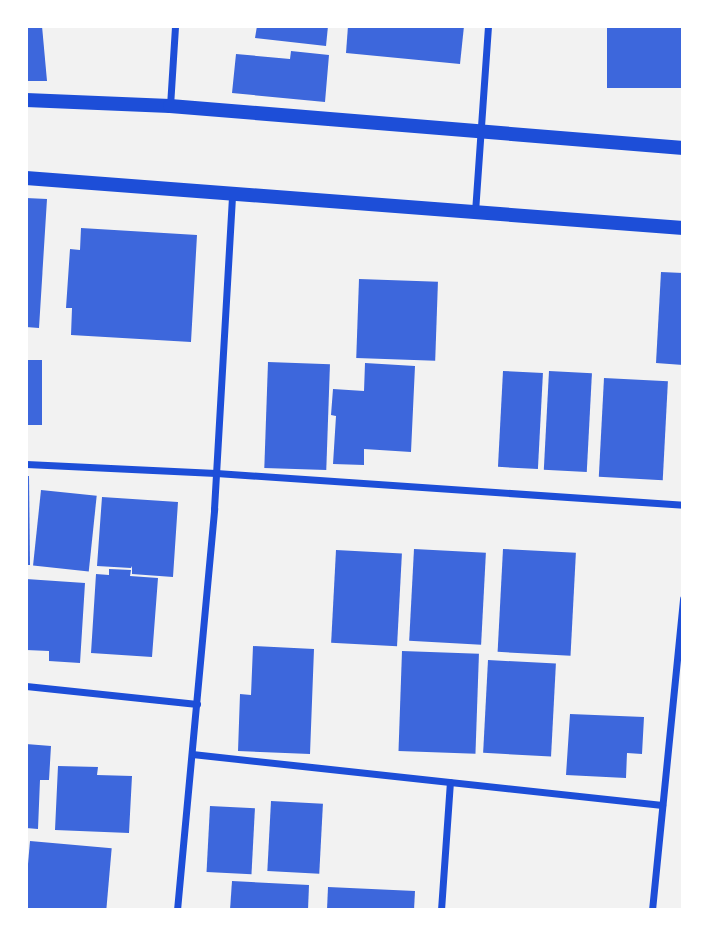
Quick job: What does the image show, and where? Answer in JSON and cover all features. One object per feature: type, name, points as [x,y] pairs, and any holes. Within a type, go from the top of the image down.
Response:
[{"type":"main road","points":[[26,100],[170,106],[683,148]]},
{"type":"main road","points":[[26,178],[683,228]]},
{"type":"street","points":[[170,106],[175,26]]},
{"type":"street","points":[[474,212],[483,132],[488,26]]},
{"type":"street","points":[[177,910],[216,473],[232,193]]},
{"type":"street","points":[[26,464],[216,473],[683,505]]},
{"type":"street","points":[[652,910],[683,599]]},
{"type":"street","points":[[26,686],[197,704]]},
{"type":"street","points":[[192,754],[662,805]]},
{"type":"street","points":[[441,910],[450,782]]},
{"type":"building","points":[[26,26],[42,26],[47,81],[26,81]]},
{"type":"building","points":[[257,26],[328,26],[326,46],[255,38]]},
{"type":"building","points":[[348,26],[464,26],[460,64],[346,53]]},
{"type":"building","points":[[607,26],[683,26],[683,88],[607,88]]},
{"type":"building","points":[[291,51],[329,55],[325,102],[232,93],[236,54],[290,59]]},
{"type":"building","points":[[26,198],[47,199],[39,328],[26,327]]},
{"type":"building","points":[[81,228],[197,235],[191,342],[71,335],[72,308],[66,308],[70,249],[80,250]]},
{"type":"building","points":[[661,272],[683,273],[683,365],[656,363]]},
{"type":"building","points":[[359,279],[438,282],[435,361],[356,358]]},
{"type":"building","points":[[26,360],[42,360],[42,425],[26,425]]},
{"type":"building","points":[[268,362],[330,364],[326,470],[264,468]]},
{"type":"building","points":[[365,363],[415,366],[411,452],[364,449],[364,465],[333,464],[336,416],[331,415],[333,389],[364,391]]},
{"type":"building","points":[[503,371],[543,373],[538,469],[498,467]]},
{"type":"building","points":[[549,371],[592,373],[587,472],[544,470]]},
{"type":"building","points":[[604,378],[668,381],[663,480],[599,477]]},
{"type":"building","points":[[26,476],[29,476],[30,565],[26,565]]},
{"type":"building","points":[[41,490],[97,496],[89,571],[33,566]]},
{"type":"building","points":[[102,497],[178,502],[173,577],[132,574],[132,566],[97,566]]},
{"type":"building","points":[[414,549],[486,553],[481,645],[409,641]]},
{"type":"building","points":[[503,549],[576,553],[571,656],[498,652]]},
{"type":"building","points":[[336,550],[402,553],[397,646],[331,643]]},
{"type":"building","points":[[109,569],[131,570],[130,576],[158,578],[152,657],[91,653],[96,574],[109,575]]},
{"type":"building","points":[[26,579],[85,583],[80,663],[49,661],[49,651],[26,650]]},
{"type":"building","points":[[253,646],[314,649],[310,754],[238,751],[240,694],[251,695]]},
{"type":"building","points":[[402,651],[479,654],[475,754],[399,751]]},
{"type":"building","points":[[488,660],[556,664],[551,756],[483,753]]},
{"type":"building","points":[[570,714],[644,717],[642,754],[627,753],[626,778],[566,775]]},
{"type":"building","points":[[26,744],[51,746],[49,780],[40,780],[38,829],[26,828]]},
{"type":"building","points":[[58,766],[98,767],[97,775],[132,776],[129,833],[55,830]]},
{"type":"building","points":[[271,801],[323,804],[319,874],[267,871]]},
{"type":"building","points":[[210,806],[255,808],[251,874],[207,872]]},
{"type":"building","points":[[30,841],[112,848],[106,910],[26,910]]},
{"type":"building","points":[[232,881],[309,885],[308,910],[230,910]]},
{"type":"building","points":[[328,887],[415,891],[414,910],[327,910]]}]
